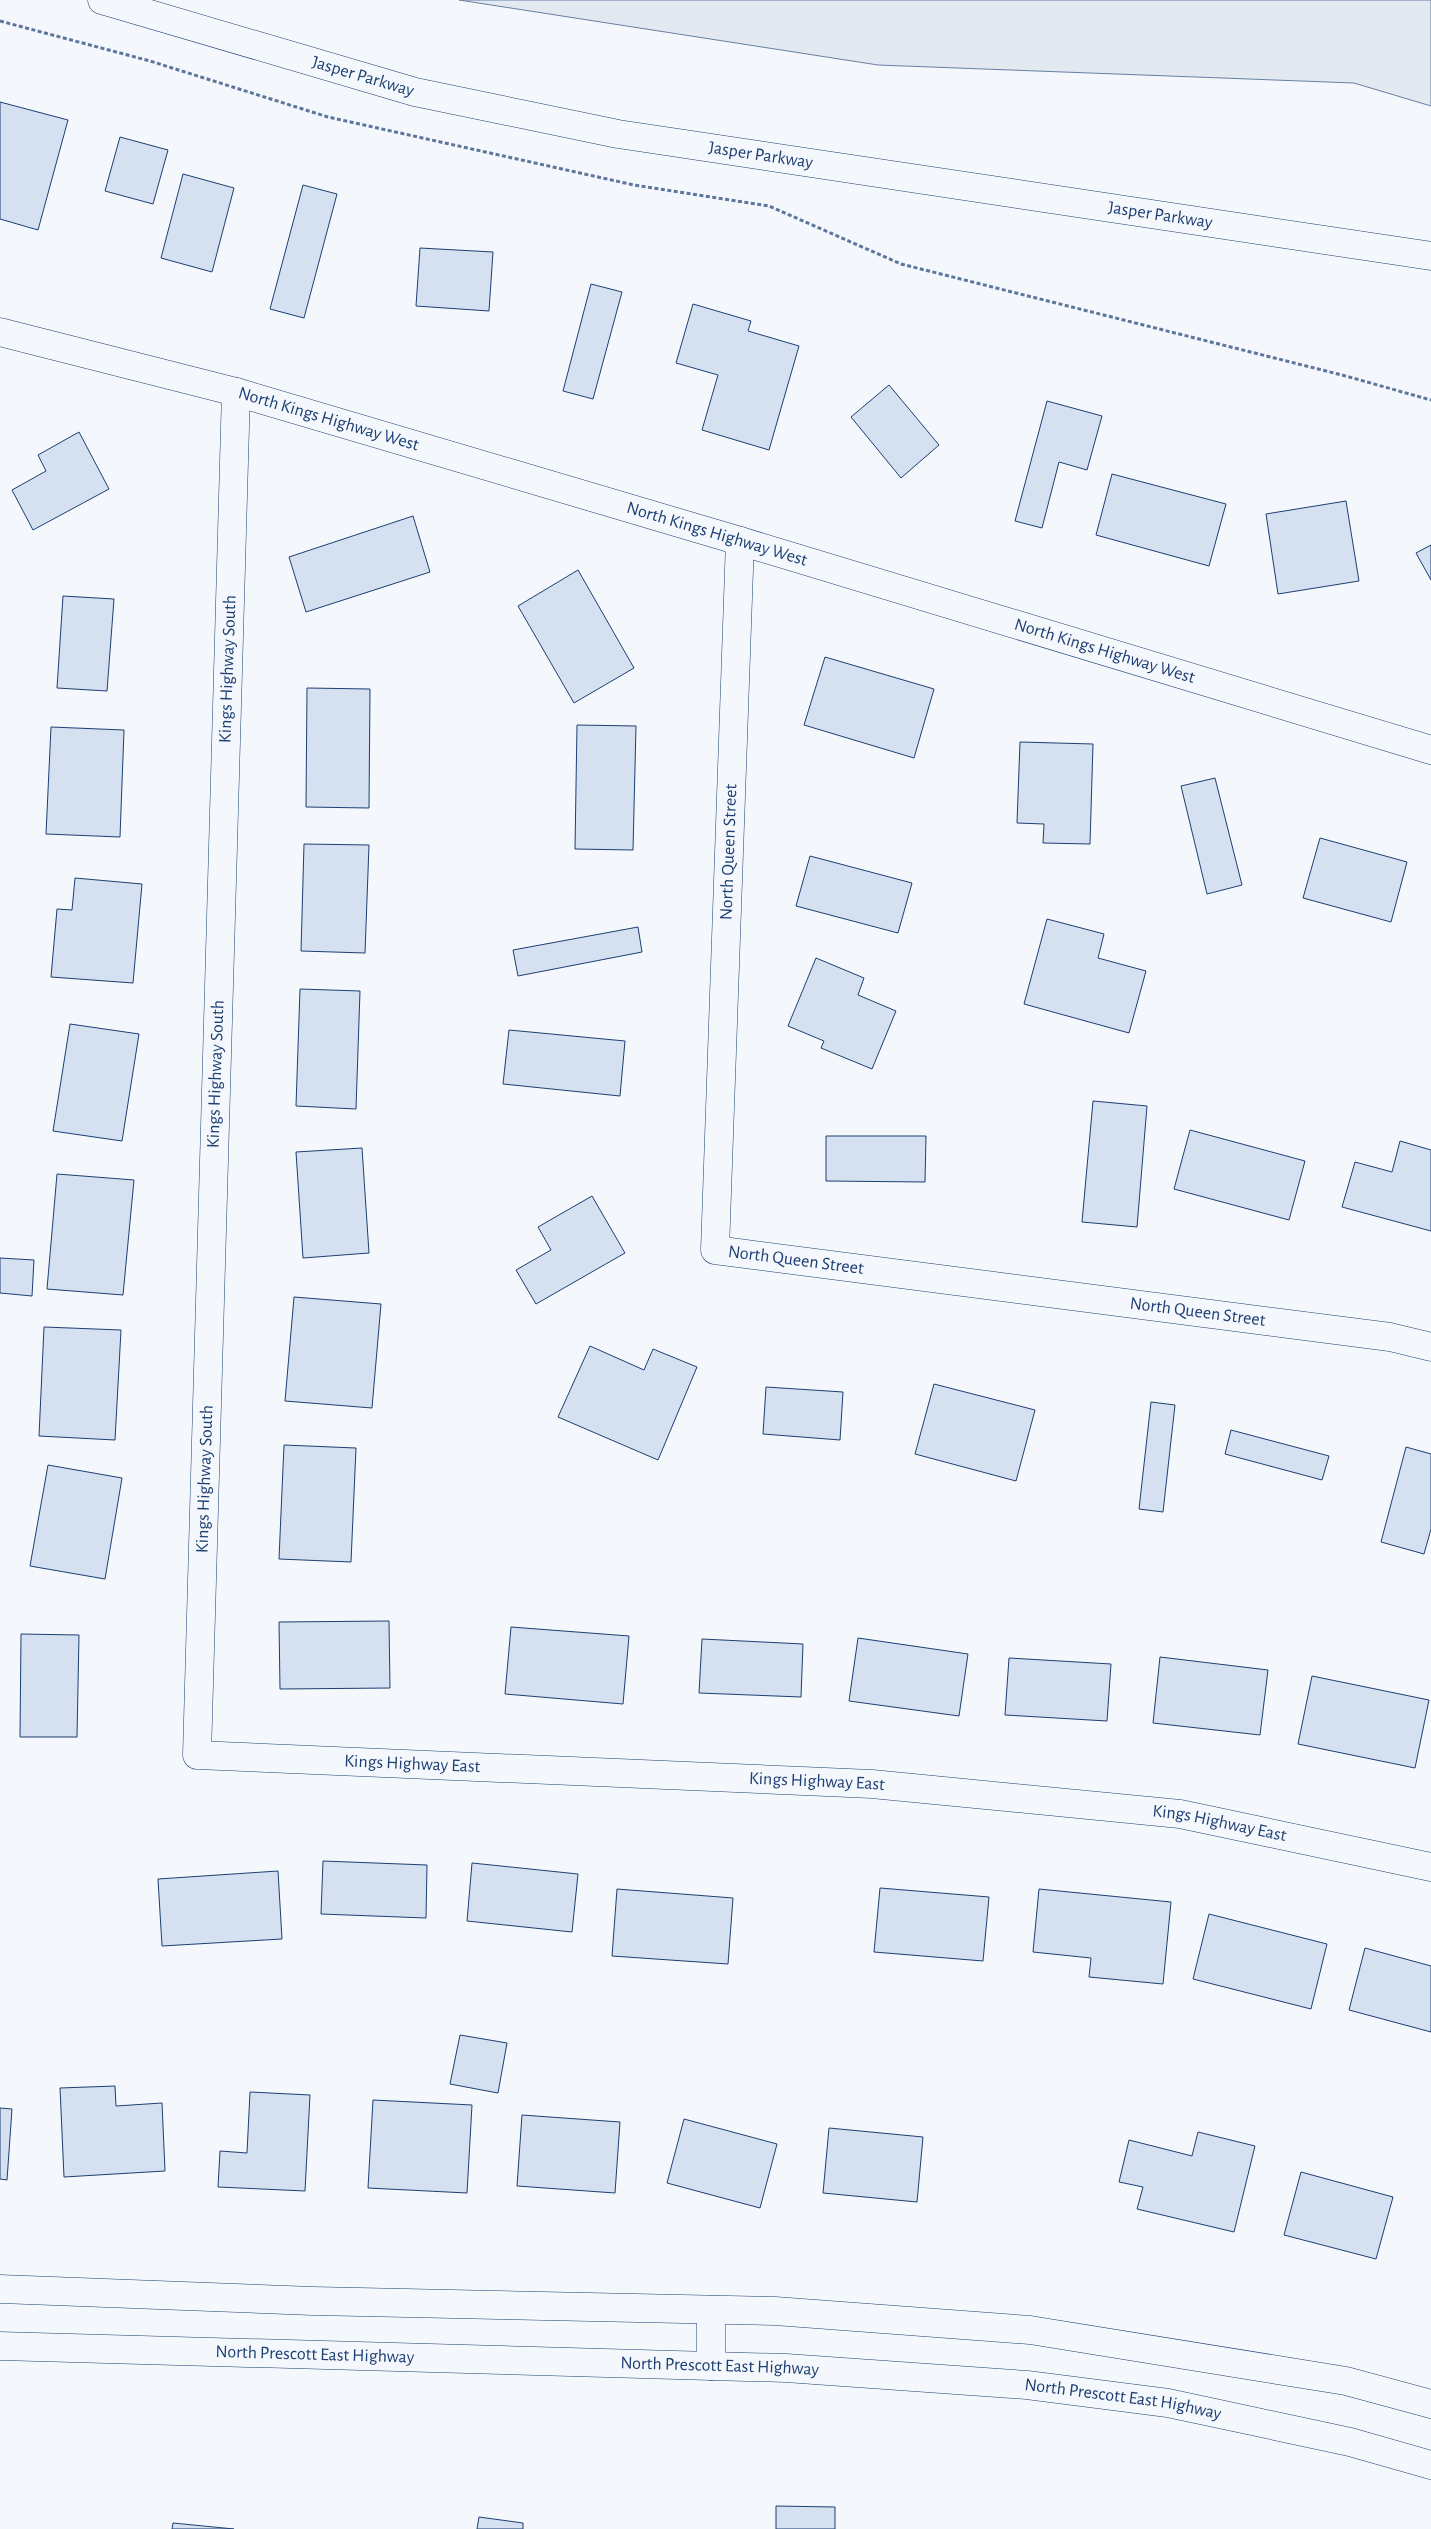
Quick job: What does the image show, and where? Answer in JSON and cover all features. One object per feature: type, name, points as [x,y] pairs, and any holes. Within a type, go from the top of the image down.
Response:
[{"type":"street","name":"Jasper Parkway","points":[[102,0],[415,92],[618,134],[1431,256]]},
{"type":"street","name":"North Kings Highway West","points":[[0,332],[236,392],[740,541],[1431,750]]},
{"type":"street","name":"Kings Highway South","points":[[197,1756],[236,392]]},
{"type":"street","name":"North Queen Street","points":[[740,541],[715,1250],[1390,1337],[1431,1347]]},
{"type":"street","name":"Kings Highway East","points":[[197,1756],[882,1785],[1180,1814],[1431,1867]]},
{"type":"street","points":[[0,2289],[304,2301],[775,2312],[1030,2330],[1346,2381],[1431,2404]]},
{"type":"street","points":[[711,2310],[711,2366]]},
{"type":"street","name":"North Prescott East Highway","points":[[0,2346],[786,2368],[1027,2385],[1168,2403],[1350,2442],[1431,2465]]},
{"type":"path","points":[[0,21],[150,61],[328,117],[634,185],[769,206],[901,264],[1342,375],[1431,400]]},
{"type":"shaded area","points":[[459,0],[1431,0],[1431,106],[1354,83],[878,65]]},
{"type":"building","points":[[0,102],[68,120],[38,230],[0,219]]},
{"type":"building","points":[[120,137],[168,150],[153,204],[105,191]]},
{"type":"building","points":[[183,174],[234,188],[212,272],[161,258]]},
{"type":"building","points":[[303,185],[337,194],[304,318],[270,309]]},
{"type":"building","points":[[420,248],[493,252],[489,311],[416,306]]},
{"type":"building","points":[[591,284],[622,292],[593,399],[563,391]]},
{"type":"building","points":[[693,304],[751,321],[748,331],[799,346],[769,450],[702,430],[718,375],[676,363]]},
{"type":"building","points":[[889,385],[939,445],[901,478],[851,417]]},
{"type":"building","points":[[1047,401],[1102,416],[1087,470],[1059,462],[1042,528],[1015,521]]},
{"type":"building","points":[[79,432],[109,489],[33,530],[12,490],[46,471],[38,455]]},
{"type":"building","points":[[1112,474],[1226,504],[1209,566],[1096,535]]},
{"type":"building","points":[[1346,501],[1359,581],[1278,594],[1266,514]]},
{"type":"building","points":[[413,516],[430,572],[306,612],[289,557]]},
{"type":"building","points":[[1431,545],[1431,580],[1416,553]]},
{"type":"building","points":[[578,570],[634,668],[574,703],[518,606]]},
{"type":"building","points":[[63,596],[114,599],[107,691],[57,688]]},
{"type":"building","points":[[825,657],[934,689],[914,758],[804,725]]},
{"type":"building","points":[[307,688],[370,689],[369,808],[306,807]]},
{"type":"building","points":[[577,725],[636,726],[633,850],[575,849]]},
{"type":"building","points":[[51,727],[124,730],[120,837],[46,834]]},
{"type":"building","points":[[1020,742],[1093,744],[1090,844],[1043,843],[1044,824],[1017,823]]},
{"type":"building","points":[[1215,778],[1242,885],[1207,894],[1181,786]]},
{"type":"building","points":[[1320,838],[1407,862],[1391,922],[1303,898]]},
{"type":"building","points":[[304,844],[369,845],[365,953],[301,951]]},
{"type":"building","points":[[810,856],[912,883],[898,933],[796,906]]},
{"type":"building","points":[[75,878],[142,884],[133,983],[51,977],[57,909],[72,910]]},
{"type":"building","points":[[1047,919],[1104,934],[1098,958],[1146,971],[1129,1033],[1024,1004]]},
{"type":"building","points":[[638,927],[642,952],[518,976],[513,950]]},
{"type":"building","points":[[816,958],[864,978],[858,995],[896,1011],[872,1069],[821,1048],[824,1041],[788,1026]]},
{"type":"building","points":[[300,989],[360,991],[356,1109],[296,1106]]},
{"type":"building","points":[[70,1024],[139,1034],[122,1141],[53,1131]]},
{"type":"building","points":[[509,1030],[625,1041],[620,1096],[503,1084]]},
{"type":"building","points":[[1093,1101],[1147,1106],[1137,1227],[1082,1222]]},
{"type":"building","points":[[1190,1130],[1305,1161],[1289,1220],[1174,1189]]},
{"type":"building","points":[[826,1136],[926,1136],[925,1182],[826,1181]]},
{"type":"building","points":[[1400,1141],[1431,1150],[1431,1231],[1342,1207],[1355,1162],[1392,1172]]},
{"type":"building","points":[[362,1148],[369,1253],[303,1258],[296,1152]]},
{"type":"building","points":[[57,1174],[134,1180],[123,1295],[47,1289]]},
{"type":"building","points":[[592,1196],[625,1253],[536,1304],[516,1270],[551,1250],[538,1227]]},
{"type":"building","points":[[0,1258],[34,1260],[32,1296],[0,1293]]},
{"type":"building","points":[[294,1297],[381,1304],[372,1408],[285,1401]]},
{"type":"building","points":[[44,1327],[121,1330],[115,1440],[39,1436]]},
{"type":"building","points":[[590,1346],[644,1370],[653,1349],[697,1367],[658,1460],[558,1417]]},
{"type":"building","points":[[934,1384],[1035,1410],[1016,1481],[915,1454]]},
{"type":"building","points":[[766,1387],[843,1392],[840,1440],[763,1434]]},
{"type":"building","points":[[1151,1402],[1175,1405],[1163,1512],[1139,1509]]},
{"type":"building","points":[[1231,1430],[1329,1456],[1322,1480],[1225,1454]]},
{"type":"building","points":[[284,1445],[356,1448],[351,1562],[279,1559]]},
{"type":"building","points":[[1406,1447],[1431,1454],[1431,1529],[1424,1554],[1381,1542]]},
{"type":"building","points":[[48,1465],[122,1478],[105,1579],[30,1566]]},
{"type":"building","points":[[389,1621],[390,1688],[280,1689],[279,1622]]},
{"type":"building","points":[[511,1627],[629,1636],[623,1704],[505,1694]]},
{"type":"building","points":[[21,1634],[79,1635],[77,1737],[20,1737]]},
{"type":"building","points":[[858,1638],[968,1654],[959,1716],[849,1701]]},
{"type":"building","points":[[702,1639],[803,1644],[801,1697],[699,1693]]},
{"type":"building","points":[[1160,1657],[1268,1670],[1260,1735],[1153,1723]]},
{"type":"building","points":[[1009,1658],[1111,1664],[1107,1721],[1005,1715]]},
{"type":"building","points":[[1312,1676],[1429,1700],[1415,1768],[1298,1744]]},
{"type":"building","points":[[323,1861],[427,1865],[426,1918],[321,1914]]},
{"type":"building","points":[[472,1863],[578,1874],[572,1932],[467,1921]]},
{"type":"building","points":[[278,1871],[282,1939],[162,1946],[158,1879]]},
{"type":"building","points":[[880,1888],[989,1897],[983,1961],[874,1952]]},
{"type":"building","points":[[617,1889],[733,1898],[728,1964],[612,1956]]},
{"type":"building","points":[[1039,1889],[1171,1902],[1163,1984],[1089,1977],[1091,1958],[1033,1952]]},
{"type":"building","points":[[1209,1914],[1327,1944],[1311,2009],[1193,1979]]},
{"type":"building","points":[[1365,1948],[1431,1966],[1431,2032],[1349,2010]]},
{"type":"building","points":[[460,2035],[507,2043],[498,2093],[450,2084]]},
{"type":"building","points":[[115,2086],[116,2106],[162,2103],[165,2171],[64,2177],[60,2088]]},
{"type":"building","points":[[250,2092],[310,2095],[305,2191],[218,2187],[220,2151],[247,2153]]},
{"type":"building","points":[[373,2100],[472,2105],[467,2193],[368,2188]]},
{"type":"building","points":[[0,2108],[12,2109],[7,2180],[0,2179]]},
{"type":"building","points":[[522,2115],[620,2122],[615,2193],[517,2186]]},
{"type":"building","points":[[684,2119],[777,2144],[760,2208],[667,2183]]},
{"type":"building","points":[[829,2128],[923,2137],[917,2202],[823,2193]]},
{"type":"building","points":[[1198,2132],[1255,2146],[1234,2232],[1137,2209],[1143,2187],[1119,2182],[1129,2140],[1192,2156]]},
{"type":"building","points":[[1301,2172],[1393,2197],[1376,2259],[1284,2235]]},
{"type":"building","points":[[776,2506],[835,2507],[835,2529],[776,2529]]},
{"type":"building","points":[[479,2517],[523,2523],[523,2529],[477,2529]]},
{"type":"building","points":[[173,2523],[234,2529],[172,2529]]}]
